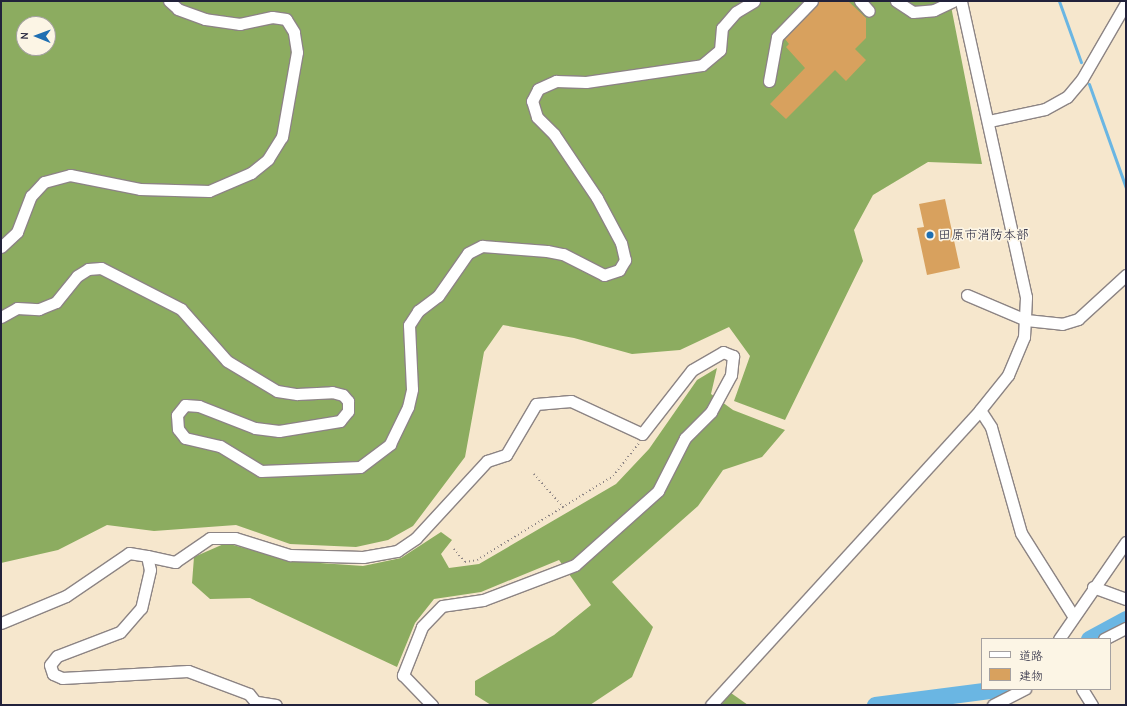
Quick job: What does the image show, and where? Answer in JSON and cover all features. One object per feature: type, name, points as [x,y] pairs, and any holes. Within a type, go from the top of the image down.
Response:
[{"type":"street","points":[[1,247],[17,232],[31,196],[44,182],[70,175],[140,189],[209,191],[251,173],[268,159],[282,137],[297,52],[294,32],[286,19],[272,17],[240,24],[205,19],[178,9],[169,1]]},
{"type":"street","points":[[1,317],[17,308],[39,309],[56,302],[77,276],[88,269],[101,268],[181,309],[227,361],[277,391],[297,394],[332,392],[343,395],[348,402],[348,411],[340,420],[279,431],[255,428],[199,406],[185,405],[177,415],[178,429],[185,438],[220,446],[261,471],[360,467],[390,444],[408,407],[412,383],[409,325],[418,311],[438,296],[468,253],[482,246],[548,251],[563,254],[604,275],[619,270],[625,260],[621,243],[597,198],[554,134],[537,117],[532,101],[538,89],[556,81],[586,82],[702,65],[720,50],[722,28],[736,12],[754,1]]},
{"type":"street","points":[[769,81],[777,37],[812,1]]},
{"type":"street","points":[[860,1],[869,11]]},
{"type":"street","points":[[896,1],[913,12],[934,10],[953,1]]},
{"type":"street","points":[[711,705],[980,410],[1016,360],[1026,320],[1026,297],[989,121],[961,1]]},
{"type":"street","points":[[989,121],[1044,108],[1067,97],[1082,79],[1126,4]]},
{"type":"street","points":[[967,295],[1026,320],[1062,324],[1078,319],[1126,275]]},
{"type":"street","points":[[1,623],[66,596],[129,553],[175,562],[210,538],[235,538],[290,555],[363,557],[397,551],[416,538],[487,461],[506,454],[536,404],[570,401],[642,434],[692,370],[723,352],[733,356],[731,375],[711,412],[685,438],[658,491],[575,565],[483,600],[442,606],[422,627],[404,675],[432,705]]},
{"type":"street","points":[[980,410],[991,427],[1021,534],[1074,617]]},
{"type":"street","points":[[1060,638],[1126,542]]},
{"type":"street","points":[[147,556],[150,570],[141,608],[120,632],[57,656],[50,665],[53,674],[62,678],[188,671],[249,694],[258,703],[276,705]]},
{"type":"street","points":[[1094,587],[1126,599]]},
{"type":"street","points":[[1106,638],[1126,628]]},
{"type":"street","points":[[993,705],[1023,690]]},
{"type":"street","points":[[1083,690],[1092,705]]},
{"type":"path","points":[[454,549],[465,562],[477,560],[564,508],[613,476],[639,444],[642,434]]},
{"type":"path","points":[[534,474],[564,508]]},
{"type":"green space","points":[[1,1],[950,1],[982,164],[928,162],[873,195],[854,230],[863,261],[785,420],[734,401],[750,356],[729,327],[680,350],[632,354],[574,338],[503,325],[484,352],[465,457],[413,526],[388,540],[356,547],[290,544],[236,525],[154,531],[107,525],[58,550],[1,563]]},
{"type":"green space","points":[[717,368],[711,394],[733,410],[785,430],[762,457],[723,470],[698,506],[612,582],[653,627],[632,677],[590,705],[491,705],[475,695],[475,681],[554,635],[591,605],[559,560],[481,592],[434,599],[415,623],[397,667],[250,598],[210,599],[192,583],[194,557],[226,543],[292,561],[363,566],[401,558],[441,532],[452,540],[441,554],[449,568],[479,564],[616,484],[649,449],[697,380]]},
{"type":"green space","points":[[731,693],[748,705],[721,705]]},
{"type":"building","points":[[820,1],[848,1],[866,18],[866,38],[855,49],[866,60],[846,81],[835,70],[786,119],[770,104],[805,68],[786,47],[789,44],[785,39]]},
{"type":"building","points":[[945,199],[960,268],[927,275],[917,228],[924,227],[919,204]]},
{"type":"waterway","points":[[1059,1],[1081,62]]},
{"type":"waterway","points":[[1089,84],[1126,188]]},
{"type":"waterway","points":[[1091,638],[1126,619]]},
{"type":"waterway","points":[[875,705],[991,690]]},
{"type":"place","name":"田原市消防本部","points":[[930,235]]}]
